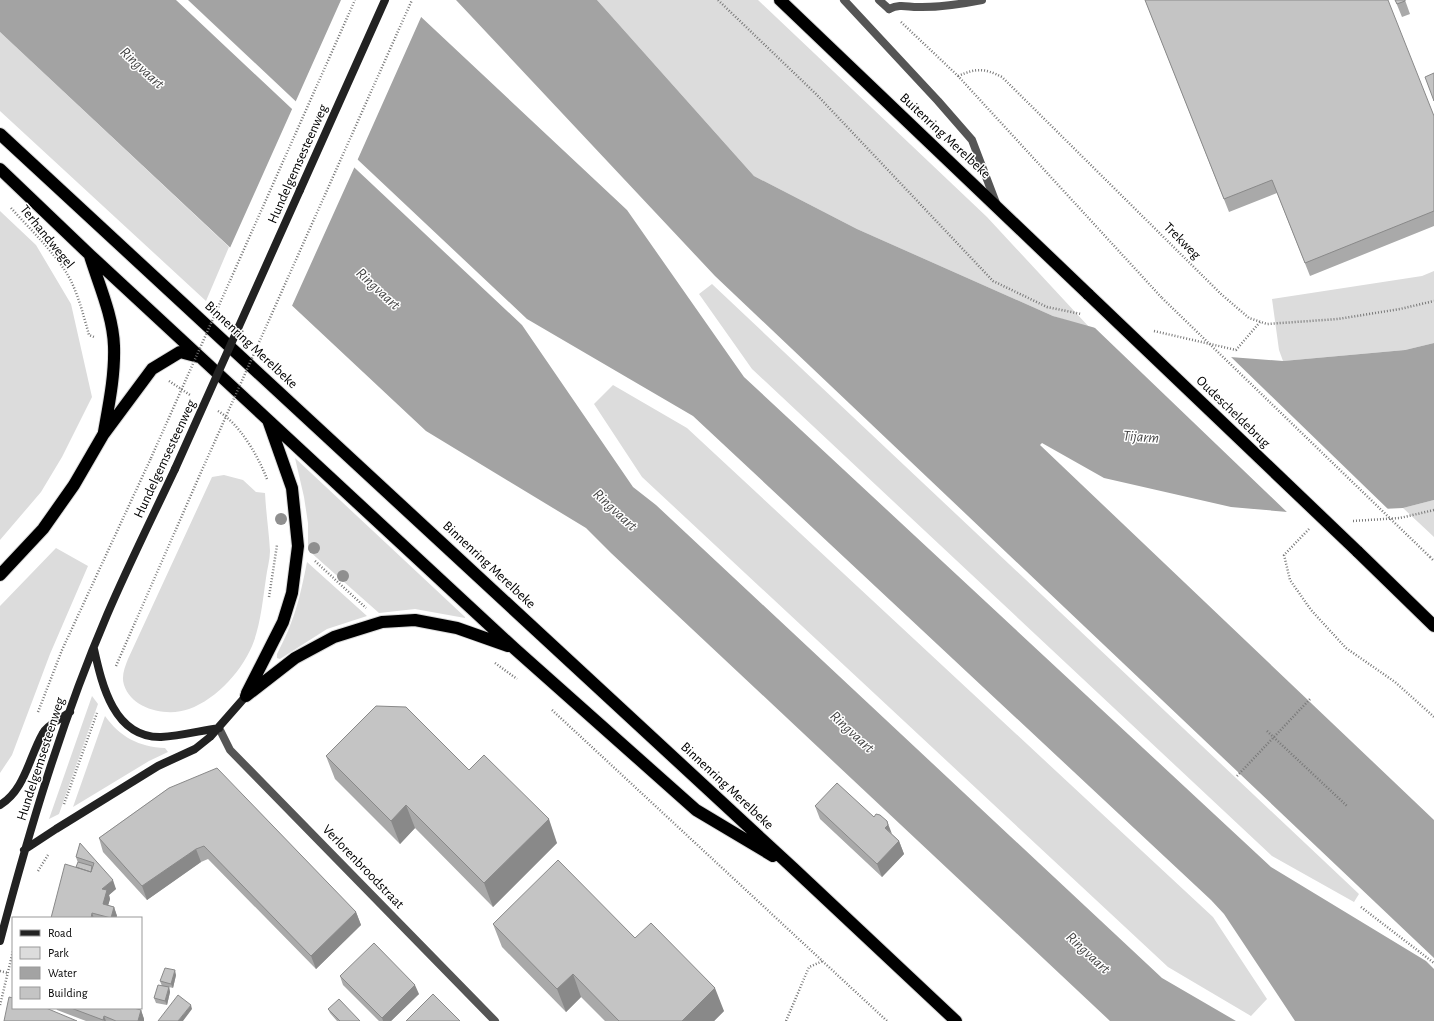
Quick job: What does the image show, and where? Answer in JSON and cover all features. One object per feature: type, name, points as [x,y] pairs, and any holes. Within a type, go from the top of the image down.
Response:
[{"type":"highway","name":"Buitenring Merelbeke","points":[[780,0],[1090,295]]},
{"type":"highway","name":"Binnenring Merelbeke","points":[[0,134],[793,868],[956,1021]]},
{"type":"highway","points":[[0,169],[90,255],[267,417],[515,649],[696,810],[793,868]]},
{"type":"highway","points":[[90,255],[107,311],[114,346],[111,392],[103,435]]},
{"type":"highway","name":"Oudescheldebrug","points":[[1090,295],[1434,626]]},
{"type":"highway","points":[[0,575],[43,529],[74,485],[103,435],[152,369],[180,352],[200,357]]},
{"type":"highway","points":[[246,696],[283,622],[292,593],[298,546],[292,488],[267,417]]},
{"type":"highway","points":[[246,696],[295,658],[334,637],[382,622],[415,620],[457,628],[515,649]]},
{"type":"main road","name":"Hundelgemsesteenweg","points":[[0,941],[24,850],[70,712],[107,615],[175,469],[385,0]]},
{"type":"main road","points":[[94,649],[105,691],[113,708],[122,721],[139,732],[159,737],[219,728]]},
{"type":"main road","points":[[24,850],[158,766],[195,749],[219,728],[246,696]]},
{"type":"main road","points":[[0,805],[19,786],[31,762],[43,732],[70,712]]},
{"type":"street","points":[[844,0],[938,101],[972,140],[997,206]]},
{"type":"street","points":[[879,0],[888,9],[898,4],[920,7],[956,5],[982,0]]},
{"type":"street","name":"Verlorenbroodstraat","points":[[219,728],[230,750],[495,1021]]},
{"type":"path","points":[[35,720],[62,650],[151,458],[355,0]]},
{"type":"path","points":[[105,691],[412,0]]},
{"type":"path","points":[[718,0],[816,94],[993,281],[1047,307],[1085,315]]},
{"type":"path","points":[[888,9],[909,31],[958,76],[1162,298],[1434,561]]},
{"type":"path","name":"Trekweg","points":[[958,76],[971,70],[986,70],[1002,77],[1221,294],[1249,318],[1267,324],[1338,320],[1400,309],[1434,301]]},
{"type":"path","name":"Terhandwegel","points":[[10,207],[65,270],[82,308],[89,335],[114,346]]},
{"type":"path","points":[[1153,331],[1236,350],[1260,322]]},
{"type":"path","points":[[152,369],[194,397]]},
{"type":"path","points":[[214,409],[228,417],[259,458],[267,480]]},
{"type":"path","points":[[298,546],[382,622]]},
{"type":"path","points":[[1284,555],[1290,580],[1311,610],[1346,648],[1395,682],[1434,716]]},
{"type":"path","points":[[488,660],[500,666],[519,680]]},
{"type":"path","points":[[1237,776],[1311,698]]},
{"type":"path","points":[[551,709],[602,758],[888,1021]]},
{"type":"path","points":[[1267,731],[1347,806]]},
{"type":"path","points":[[1361,907],[1434,963]]},
{"type":"path","points":[[0,1005],[12,955]]},
{"type":"path","points":[[786,1021],[809,967],[823,961]]},
{"type":"path","points":[[0,971],[8,973]]},
{"type":"green space","points":[[597,0],[758,0],[987,217],[1090,328],[1053,316],[857,229],[754,176]]},
{"type":"green space","points":[[0,32],[229,247],[206,301],[0,111]]},
{"type":"green space","points":[[0,211],[36,245],[71,304],[92,397],[62,457],[41,492],[0,540]]},
{"type":"green space","points":[[1434,271],[1434,343],[1405,350],[1283,361],[1279,350],[1272,299],[1422,276]]},
{"type":"green space","points":[[712,284],[1359,894],[1354,902],[1272,856],[752,369],[699,294]]},
{"type":"green space","points":[[613,385],[687,428],[1213,917],[1267,999],[1251,1016],[1168,967],[642,477],[594,404]]},
{"type":"green space","points":[[295,458],[465,618],[415,609],[379,613],[308,550],[308,523]]},
{"type":"green space","points":[[224,475],[243,480],[256,492],[265,493],[270,554],[262,610],[258,626],[254,641],[244,662],[228,682],[210,698],[189,709],[161,712],[143,706],[128,694],[123,682],[123,675],[128,659],[212,477]]},
{"type":"green space","points":[[1434,500],[1434,537],[1403,508]]},
{"type":"green space","points":[[56,548],[88,566],[50,654],[12,755],[0,773],[0,606]]},
{"type":"green space","points":[[307,562],[367,616],[327,629],[280,659],[277,658],[277,654],[296,610]]},
{"type":"green space","points":[[92,696],[98,704],[59,814],[49,819]]},
{"type":"green space","points":[[105,716],[117,730],[131,740],[147,746],[165,748],[168,752],[149,761],[73,807]]},
{"type":"water","name":"Ringvaart","points":[[0,0],[176,0],[522,325],[633,487],[656,505],[1162,978],[1236,1021],[1110,1021],[586,528],[426,431],[0,32]]},
{"type":"water","points":[[188,0],[403,0],[627,210],[744,377],[1271,867],[1426,961],[1434,969],[1434,1021],[1295,1021],[1224,914],[1211,900],[693,416],[527,319]]},
{"type":"water","name":"Tijarm","points":[[456,0],[597,0],[754,176],[857,229],[1053,316],[1124,336],[1230,357],[1283,361],[1405,350],[1434,343],[1434,500],[1403,508],[1299,513],[1231,507],[1104,478],[1042,443],[1040,445],[1434,820],[1434,958],[715,276]]},
{"type":"pier","points":[[341,0],[406,0],[422,15],[357,161],[295,103]]},
{"type":"pier","points":[[293,107],[355,166],[291,308],[229,250]]},
{"type":"pier","points":[[1094,327],[1229,355],[1390,511],[1290,515]]},
{"type":"building","points":[[1145,0],[1388,0],[1434,116],[1434,211],[1305,263],[1272,180],[1224,199]]},
{"type":"building","points":[[1395,0],[1405,0],[1405,1],[1397,4]]},
{"type":"building","points":[[1434,73],[1434,101],[1425,77]]},
{"type":"building","points":[[376,706],[406,707],[469,770],[484,755],[549,819],[484,883],[406,805],[391,821],[326,756]]},
{"type":"building","points":[[217,768],[356,912],[311,956],[204,846],[196,849],[142,886],[99,838],[169,788]]},
{"type":"building","points":[[837,783],[874,817],[876,814],[880,815],[887,821],[888,825],[885,828],[899,841],[877,864],[815,806]]},
{"type":"building","points":[[80,843],[113,880],[102,889],[107,890],[103,904],[114,907],[111,917],[92,913],[91,917],[51,917],[65,864],[91,872],[94,863],[76,857]]},
{"type":"building","points":[[558,860],[635,938],[651,923],[715,988],[682,1021],[619,1021],[573,974],[557,989],[493,924]]},
{"type":"building","points":[[78,862],[92,866],[91,872],[76,867]]},
{"type":"building","points":[[374,943],[415,985],[382,1018],[340,976]]},
{"type":"building","points":[[165,968],[175,970],[171,984],[160,981]]},
{"type":"building","points":[[158,985],[169,987],[165,1001],[154,998]]},
{"type":"building","points":[[433,994],[460,1021],[406,1021]]},
{"type":"building","points":[[178,995],[191,1005],[178,1021],[158,1021]]},
{"type":"building","points":[[9,997],[12,998],[12,1009],[48,1009],[77,1021],[4,1021]]},
{"type":"building","points":[[339,999],[360,1021],[340,1021],[328,1009]]},
{"type":"building","points":[[74,1009],[141,1010],[138,1021],[116,1021],[104,1016],[103,1020]]}]
